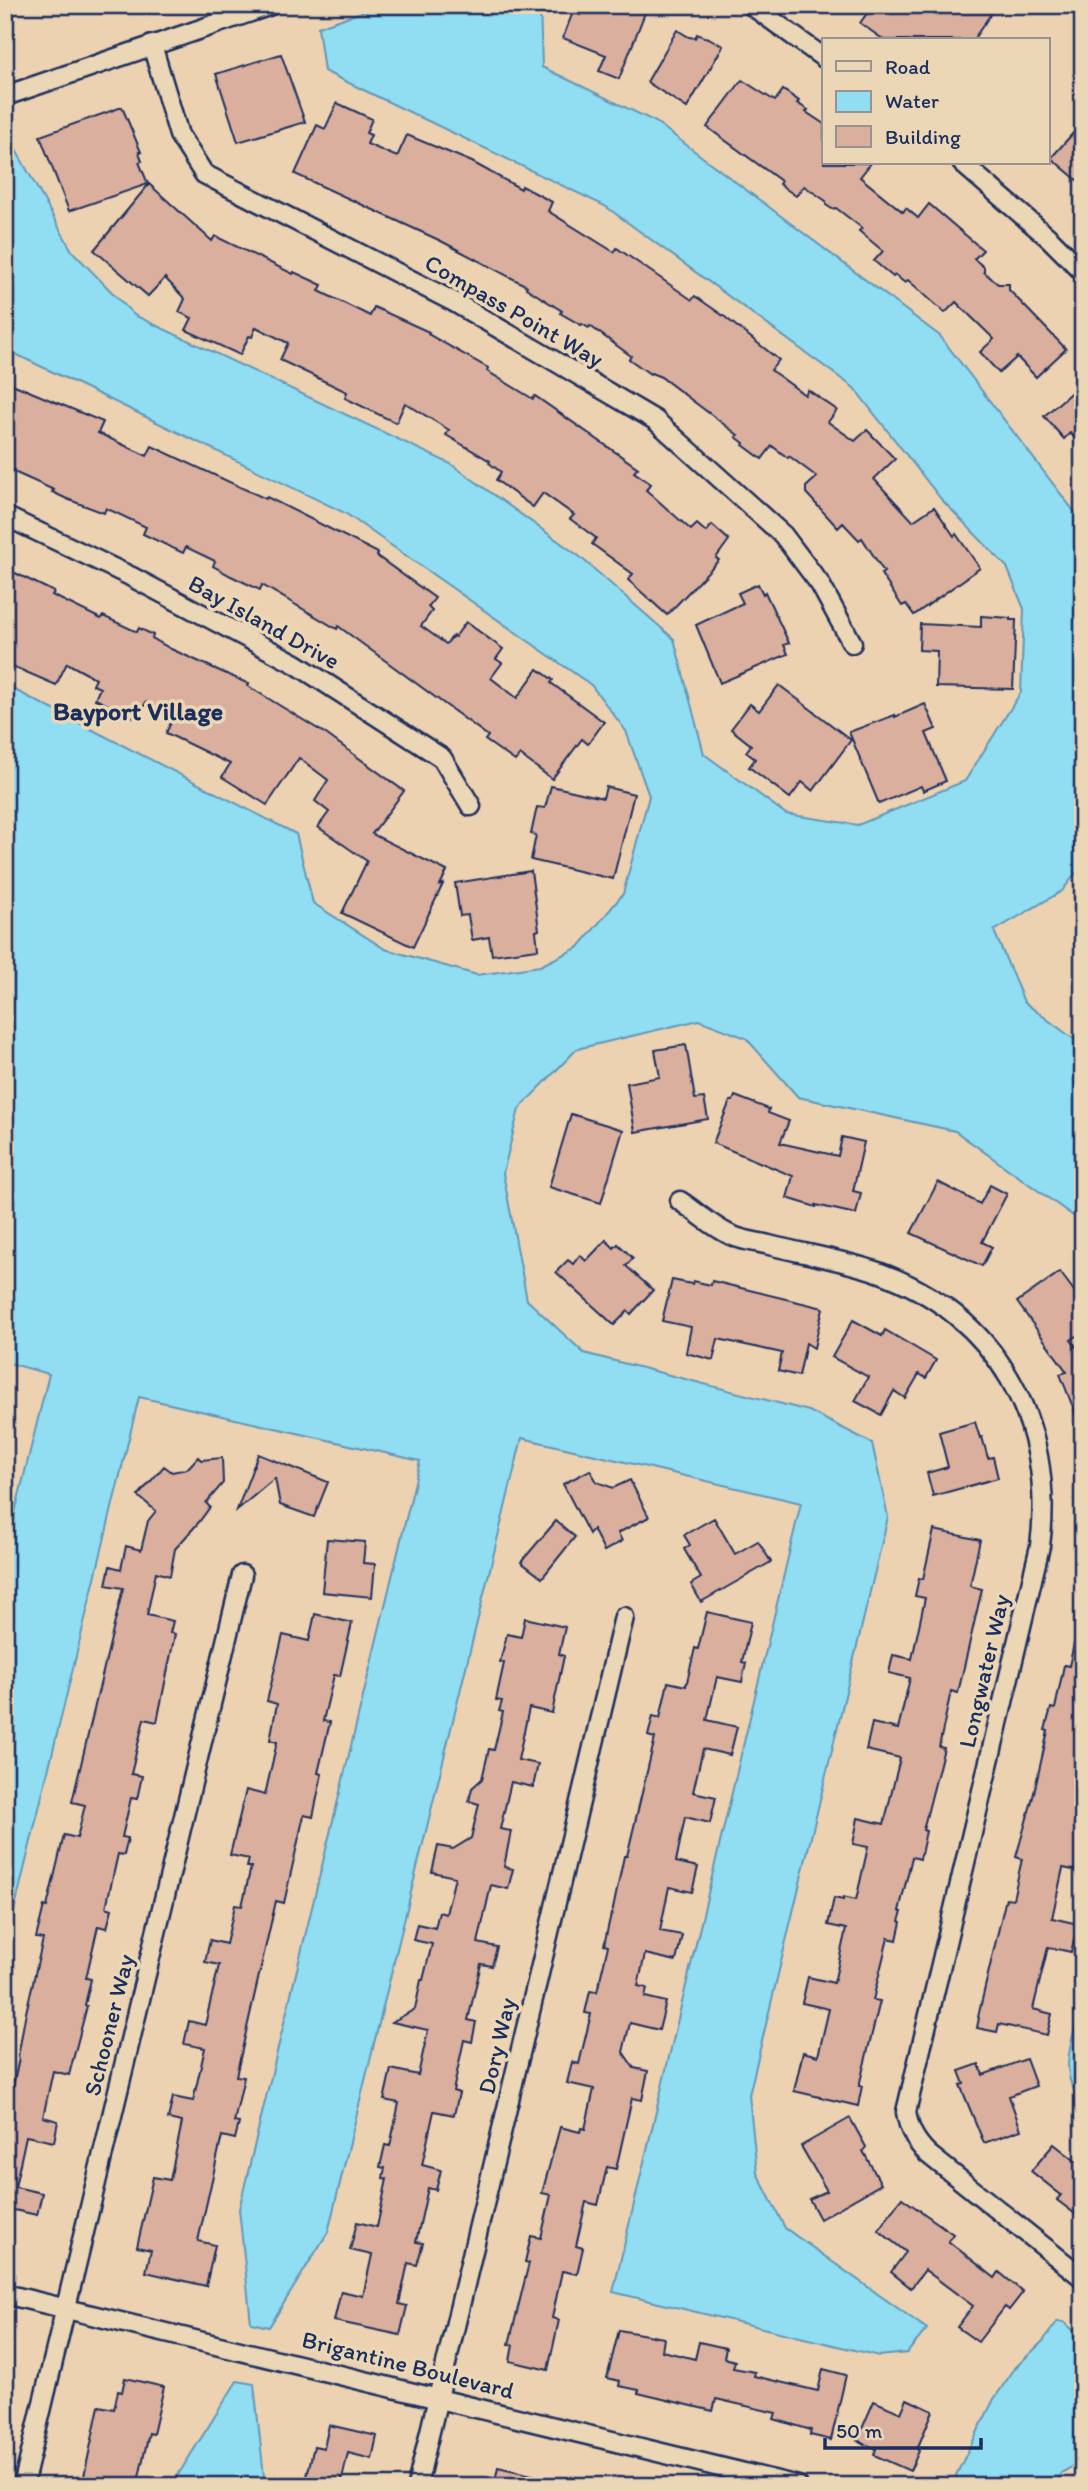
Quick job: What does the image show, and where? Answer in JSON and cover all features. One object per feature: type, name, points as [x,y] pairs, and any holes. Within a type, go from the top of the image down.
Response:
[{"type":"street","points":[[5,96],[271,5]]},
{"type":"street","points":[[751,5],[822,57]]},
{"type":"street","name":"Compass Point Way","points":[[152,46],[179,135],[204,174],[454,302],[655,420],[783,535],[820,584],[852,643]]},
{"type":"street","points":[[963,164],[1050,239],[1083,272]]},
{"type":"street","name":"Bay Island Drive","points":[[5,516],[130,576],[296,664],[442,758],[471,806]]},
{"type":"street","name":"Longwater Way","points":[[680,1201],[732,1236],[876,1272],[936,1299],[984,1341],[1007,1374],[1029,1419],[1037,1447],[1044,1496],[1040,1546],[906,2112],[909,2128],[916,2142],[928,2154],[1083,2278]]},
{"type":"street","name":"Schooner Way","points":[[23,2486],[242,1575]]},
{"type":"street","name":"Dory Way","points":[[417,2486],[624,1618]]},
{"type":"street","name":"Brigantine Boulevard","points":[[5,2294],[798,2486]]},
{"type":"water","points":[[382,5],[540,5],[542,67],[656,122],[940,336],[1083,523],[1083,864],[1062,891],[994,931],[1024,1002],[1083,1046],[1083,1223],[955,1131],[798,1097],[746,1038],[699,1020],[577,1049],[519,1109],[503,1173],[527,1300],[584,1353],[809,1411],[872,1443],[888,1517],[749,2095],[757,2173],[785,2228],[927,2329],[907,2353],[879,2356],[613,2292],[801,1503],[522,1438],[328,2232],[269,2327],[251,2323],[239,2209],[420,1461],[139,1397],[5,1948],[5,1553],[49,1374],[5,1362],[5,685],[296,834],[313,903],[385,949],[477,975],[540,966],[579,947],[623,894],[649,796],[626,731],[591,685],[345,513],[5,349],[5,130],[72,251],[134,315],[451,464],[579,556],[674,639],[704,754],[786,814],[858,825],[965,781],[1021,692],[1024,609],[1007,567],[941,499],[854,388],[605,206],[324,71],[318,27]]},
{"type":"water","points":[[1083,2000],[1083,2100],[1074,2090],[1068,2066]]},
{"type":"water","points":[[1057,2322],[1064,2322],[1073,2330],[1080,2372],[1083,2374],[1083,2461],[1061,2473],[1055,2486],[955,2486],[956,2475],[994,2399],[1015,2368],[1043,2341]]},
{"type":"water","points":[[237,2381],[254,2384],[265,2486],[171,2486]]},
{"type":"building","points":[[583,5],[595,5],[614,13],[617,5],[648,5],[619,79],[599,71],[606,55],[563,38],[573,12],[580,15]]},
{"type":"building","points":[[873,5],[997,5],[974,38],[881,38],[860,23]]},
{"type":"building","points":[[677,30],[689,37],[695,38],[697,34],[707,37],[723,46],[687,108],[647,82]]},
{"type":"building","points":[[281,54],[305,122],[238,142],[216,74]]},
{"type":"building","points":[[742,80],[775,101],[783,90],[822,123],[822,164],[870,164],[860,177],[903,212],[906,208],[918,218],[929,204],[983,250],[974,259],[984,267],[984,272],[998,284],[1009,284],[1009,290],[1066,349],[1036,377],[1017,357],[999,373],[980,352],[994,339],[956,302],[945,313],[908,280],[905,283],[895,275],[893,277],[874,261],[883,251],[859,231],[862,228],[836,208],[832,209],[826,205],[826,201],[804,186],[796,196],[779,184],[781,181],[707,127]]},
{"type":"building","points":[[337,103],[372,119],[366,133],[371,135],[367,144],[397,157],[407,135],[472,162],[521,189],[522,186],[552,202],[548,211],[614,252],[617,248],[692,300],[695,296],[725,317],[779,360],[771,370],[805,395],[808,390],[837,410],[828,422],[855,441],[867,430],[895,459],[874,479],[913,521],[934,507],[980,568],[914,615],[906,604],[902,606],[862,538],[859,540],[843,523],[838,528],[806,493],[806,487],[817,477],[789,456],[788,458],[772,446],[762,459],[743,445],[736,437],[738,435],[661,377],[650,374],[629,359],[631,356],[590,326],[581,325],[560,313],[562,311],[526,288],[527,286],[441,241],[295,174],[317,125],[325,129]]},
{"type":"building","points":[[122,107],[141,152],[142,161],[139,162],[148,184],[69,211],[40,136]]},
{"type":"building","points":[[1083,122],[1083,185],[1051,158]]},
{"type":"building","points":[[149,184],[212,241],[215,236],[322,285],[319,291],[370,316],[374,307],[429,332],[428,334],[488,368],[487,371],[533,399],[535,396],[638,468],[634,472],[651,484],[646,490],[691,530],[697,524],[706,532],[712,525],[729,540],[716,558],[719,560],[667,615],[628,580],[633,574],[592,544],[596,538],[570,519],[574,515],[543,493],[533,507],[496,480],[501,472],[489,463],[490,461],[446,435],[449,430],[405,403],[396,423],[345,398],[347,392],[280,360],[288,343],[256,327],[240,355],[186,330],[192,318],[179,312],[185,299],[165,278],[148,296],[94,250]]},
{"type":"building","points":[[5,381],[103,422],[98,433],[147,456],[152,446],[266,499],[267,497],[378,553],[377,556],[435,598],[428,607],[432,611],[421,626],[446,644],[466,622],[503,649],[496,659],[502,663],[491,678],[517,698],[538,669],[553,680],[551,683],[604,722],[588,744],[582,739],[552,779],[520,755],[515,761],[485,740],[488,736],[338,626],[337,629],[262,585],[260,590],[231,576],[213,566],[215,561],[186,547],[183,553],[143,534],[146,527],[106,508],[104,513],[67,499],[52,492],[54,490],[5,468]]},
{"type":"building","points":[[1083,382],[1083,447],[1070,433],[1064,439],[1044,416]]},
{"type":"building","points":[[5,568],[101,619],[103,616],[137,632],[139,628],[171,649],[249,684],[248,686],[326,734],[404,791],[372,834],[447,871],[413,947],[342,913],[367,861],[318,827],[329,812],[315,801],[328,780],[299,758],[267,805],[222,777],[230,764],[166,733],[174,716],[146,702],[138,719],[95,699],[100,688],[93,685],[96,679],[67,663],[56,685],[5,663]]},
{"type":"building","points":[[758,584],[763,594],[765,592],[789,643],[784,645],[788,654],[720,683],[696,625],[743,603],[738,593]]},
{"type":"building","points":[[981,616],[1016,620],[1013,689],[936,687],[937,651],[919,650],[920,624],[981,627]]},
{"type":"building","points":[[779,685],[851,740],[813,791],[802,782],[790,798],[749,767],[755,759],[746,752],[751,745],[731,729],[750,704],[759,711]]},
{"type":"building","points":[[925,704],[936,729],[926,733],[946,781],[923,791],[921,786],[879,804],[849,732]]},
{"type":"building","points":[[551,786],[603,798],[606,787],[634,794],[613,879],[531,860],[536,835],[531,834],[537,807],[545,808]]},
{"type":"building","points":[[531,871],[539,930],[536,931],[538,949],[492,955],[489,937],[472,940],[468,915],[460,916],[455,883]]},
{"type":"building","points":[[686,1045],[695,1099],[704,1098],[708,1119],[635,1132],[627,1083],[660,1077],[655,1050]]},
{"type":"building","points":[[735,1096],[769,1109],[768,1113],[789,1121],[780,1143],[838,1156],[842,1137],[864,1142],[853,1191],[861,1193],[856,1214],[816,1207],[787,1198],[793,1176],[713,1143],[730,1101],[733,1101]]},
{"type":"building","points":[[571,1114],[623,1130],[601,1203],[549,1187]]},
{"type":"building","points":[[938,1182],[980,1204],[990,1185],[1007,1194],[982,1242],[992,1247],[982,1266],[911,1233]]},
{"type":"building","points":[[606,1240],[614,1248],[618,1244],[633,1258],[626,1266],[653,1290],[631,1314],[628,1311],[614,1325],[556,1272],[568,1260],[573,1264],[580,1255],[586,1261]]},
{"type":"building","points":[[1060,1272],[1083,1303],[1083,1332],[1071,1340],[1083,1356],[1083,1424],[1080,1425],[1060,1374],[1067,1372],[1017,1302]]},
{"type":"building","points":[[672,1280],[711,1285],[712,1281],[823,1308],[814,1348],[806,1343],[799,1376],[778,1371],[782,1353],[718,1339],[713,1360],[686,1353],[691,1327],[662,1321]]},
{"type":"building","points":[[853,1320],[882,1336],[885,1330],[936,1360],[926,1378],[919,1374],[905,1398],[894,1391],[881,1415],[855,1401],[868,1377],[832,1357]]},
{"type":"building","points":[[975,1422],[988,1458],[993,1457],[998,1478],[933,1496],[927,1473],[948,1467],[939,1432]]},
{"type":"building","points":[[258,1454],[328,1482],[314,1517],[280,1505],[275,1478],[237,1510]]},
{"type":"building","points":[[198,1457],[201,1460],[222,1458],[223,1483],[206,1503],[210,1507],[175,1549],[170,1576],[156,1572],[147,1615],[173,1621],[170,1633],[175,1634],[157,1722],[144,1719],[131,1774],[142,1776],[137,1799],[131,1798],[122,1837],[128,1838],[124,1855],[118,1854],[106,1907],[112,1909],[107,1928],[98,1926],[86,1978],[91,1979],[85,2005],[87,2006],[69,2075],[53,2071],[43,2117],[58,2121],[54,2142],[26,2136],[15,2187],[42,2193],[37,2215],[5,2208],[5,2109],[8,2109],[43,1939],[36,1938],[44,1906],[47,1907],[64,1835],[77,1838],[85,1805],[72,1802],[123,1588],[106,1585],[110,1566],[121,1569],[126,1546],[141,1550],[148,1521],[156,1511],[138,1496],[164,1466],[172,1472],[187,1469]]},
{"type":"building","points":[[590,1470],[597,1482],[613,1488],[630,1480],[649,1517],[618,1533],[622,1541],[604,1551],[593,1529],[589,1534],[563,1484]]},
{"type":"building","points":[[714,1518],[735,1554],[758,1541],[771,1562],[701,1602],[691,1584],[701,1578],[684,1549],[690,1545],[684,1535]]},
{"type":"building","points":[[556,1521],[575,1537],[542,1578],[521,1562]]},
{"type":"building","points":[[934,1530],[980,1540],[970,1586],[982,1589],[958,1693],[951,1691],[939,1747],[944,1748],[923,1830],[926,1831],[920,1859],[912,1857],[899,1911],[902,1912],[897,1940],[888,1938],[873,2000],[880,2001],[859,2086],[862,2086],[858,2106],[794,2091],[803,2052],[818,2056],[829,2009],[802,2003],[808,1977],[834,1983],[846,1929],[828,1925],[834,1898],[856,1900],[868,1847],[853,1844],[858,1818],[884,1824],[900,1758],[866,1750],[872,1723],[898,1729],[910,1678],[889,1673],[893,1655],[912,1659],[925,1598],[915,1596],[919,1578],[923,1579]]},
{"type":"building","points":[[327,1539],[365,1542],[363,1563],[375,1564],[372,1597],[322,1592]]},
{"type":"building","points":[[707,1612],[751,1622],[742,1662],[746,1663],[742,1682],[717,1677],[707,1720],[737,1727],[730,1755],[703,1749],[693,1792],[716,1797],[710,1823],[685,1817],[676,1862],[698,1867],[692,1892],[669,1887],[660,1931],[682,1935],[676,1961],[645,1954],[638,1986],[647,1988],[645,1997],[666,2002],[659,2030],[630,2023],[623,2052],[634,2068],[648,2071],[642,2100],[632,2098],[616,2169],[607,2167],[598,2205],[586,2202],[576,2246],[583,2248],[577,2274],[562,2271],[552,2318],[559,2320],[548,2370],[510,2361],[513,2345],[509,2344],[529,2263],[525,2262],[531,2236],[541,2238],[551,2195],[542,2193],[560,2127],[580,2132],[581,2128],[585,2129],[594,2089],[567,2083],[572,2062],[579,2064],[591,2014],[585,2013],[590,1991],[597,1992],[608,1946],[604,1945],[624,1856],[627,1856],[655,1738],[648,1736],[653,1716],[660,1718],[668,1682],[686,1686]]},
{"type":"building","points":[[315,1614],[352,1623],[340,1676],[334,1675],[323,1721],[330,1722],[318,1773],[322,1774],[313,1817],[304,1815],[284,1903],[276,1901],[236,2076],[244,2077],[234,2122],[239,2123],[235,2139],[222,2136],[198,2241],[215,2245],[206,2286],[146,2272],[151,2250],[137,2247],[153,2177],[170,2180],[182,2122],[168,2119],[173,2097],[193,2101],[205,2048],[184,2044],[189,2021],[205,2025],[219,1965],[205,1962],[210,1940],[226,1944],[235,1905],[242,1906],[251,1867],[247,1867],[249,1859],[230,1855],[246,1790],[265,1795],[277,1742],[270,1740],[277,1704],[267,1701],[283,1635],[309,1641]]},
{"type":"building","points":[[525,1618],[565,1627],[559,1654],[564,1656],[552,1713],[529,1708],[518,1760],[538,1764],[533,1787],[511,1782],[500,1829],[511,1831],[504,1867],[513,1869],[508,1889],[491,1885],[478,1943],[497,1947],[492,1966],[481,1964],[468,2020],[476,2022],[472,2042],[464,2040],[453,2091],[459,2093],[454,2115],[434,2111],[422,2165],[441,2170],[436,2190],[428,2188],[416,2242],[423,2243],[417,2265],[408,2263],[399,2304],[407,2306],[400,2335],[334,2321],[341,2291],[363,2296],[372,2255],[350,2250],[357,2222],[377,2227],[387,2179],[383,2178],[385,2168],[380,2167],[385,2145],[390,2146],[399,2103],[384,2100],[391,2069],[418,2075],[428,2030],[392,2022],[415,2009],[423,1980],[432,1944],[413,1940],[417,1924],[435,1928],[439,1912],[446,1914],[455,1877],[432,1872],[438,1846],[453,1849],[471,1838],[479,1804],[469,1801],[472,1788],[482,1779],[489,1749],[494,1750],[503,1712],[499,1711],[502,1701],[496,1700],[504,1663],[500,1662],[507,1634],[521,1637]]},
{"type":"building","points":[[1076,1635],[1083,1635],[1083,1787],[1074,1826],[1083,1828],[1083,1872],[1063,1868],[1052,1918],[1078,1924],[1071,1952],[1048,1947],[1033,2009],[1052,2014],[1047,2035],[999,2024],[997,2032],[977,2028],[1006,1898],[1013,1899],[1022,1859],[1016,1857],[1033,1797],[1048,1731],[1045,1730],[1051,1708],[1055,1709],[1064,1665],[1069,1666]]},
{"type":"building","points":[[1026,2059],[1036,2086],[1009,2096],[1021,2130],[984,2143],[960,2085],[964,2084],[959,2071],[979,2064],[983,2075]]},
{"type":"building","points":[[850,2118],[866,2147],[863,2151],[881,2184],[820,2219],[809,2199],[827,2191],[801,2146]]},
{"type":"building","points":[[1054,2144],[1083,2167],[1083,2220],[1057,2200],[1061,2195],[1031,2171]]},
{"type":"building","points":[[902,2198],[953,2234],[948,2241],[995,2278],[999,2272],[1023,2292],[1009,2310],[1005,2307],[978,2342],[957,2327],[973,2306],[925,2270],[911,2288],[891,2272],[906,2252],[878,2230]]},
{"type":"building","points":[[619,2330],[664,2338],[662,2351],[695,2359],[699,2342],[726,2348],[724,2358],[735,2361],[733,2368],[755,2372],[754,2376],[818,2391],[823,2369],[846,2375],[831,2440],[810,2435],[811,2430],[774,2419],[776,2413],[716,2399],[713,2411],[619,2386],[620,2381],[607,2378]]},
{"type":"building","points":[[125,2378],[164,2387],[153,2434],[149,2433],[137,2486],[82,2486],[99,2406],[114,2409],[118,2391],[122,2392]]},
{"type":"building","points":[[907,2399],[933,2411],[910,2471],[874,2455],[876,2449],[857,2440],[874,2401],[901,2413]]},
{"type":"building","points":[[329,2425],[377,2436],[372,2459],[348,2453],[341,2484],[307,2476],[314,2446],[324,2448]]},
{"type":"building","points":[[498,2467],[549,2479],[549,2486],[494,2486]]},
{"type":"district","name":"Bayport Village","points":[[138,711]]}]
